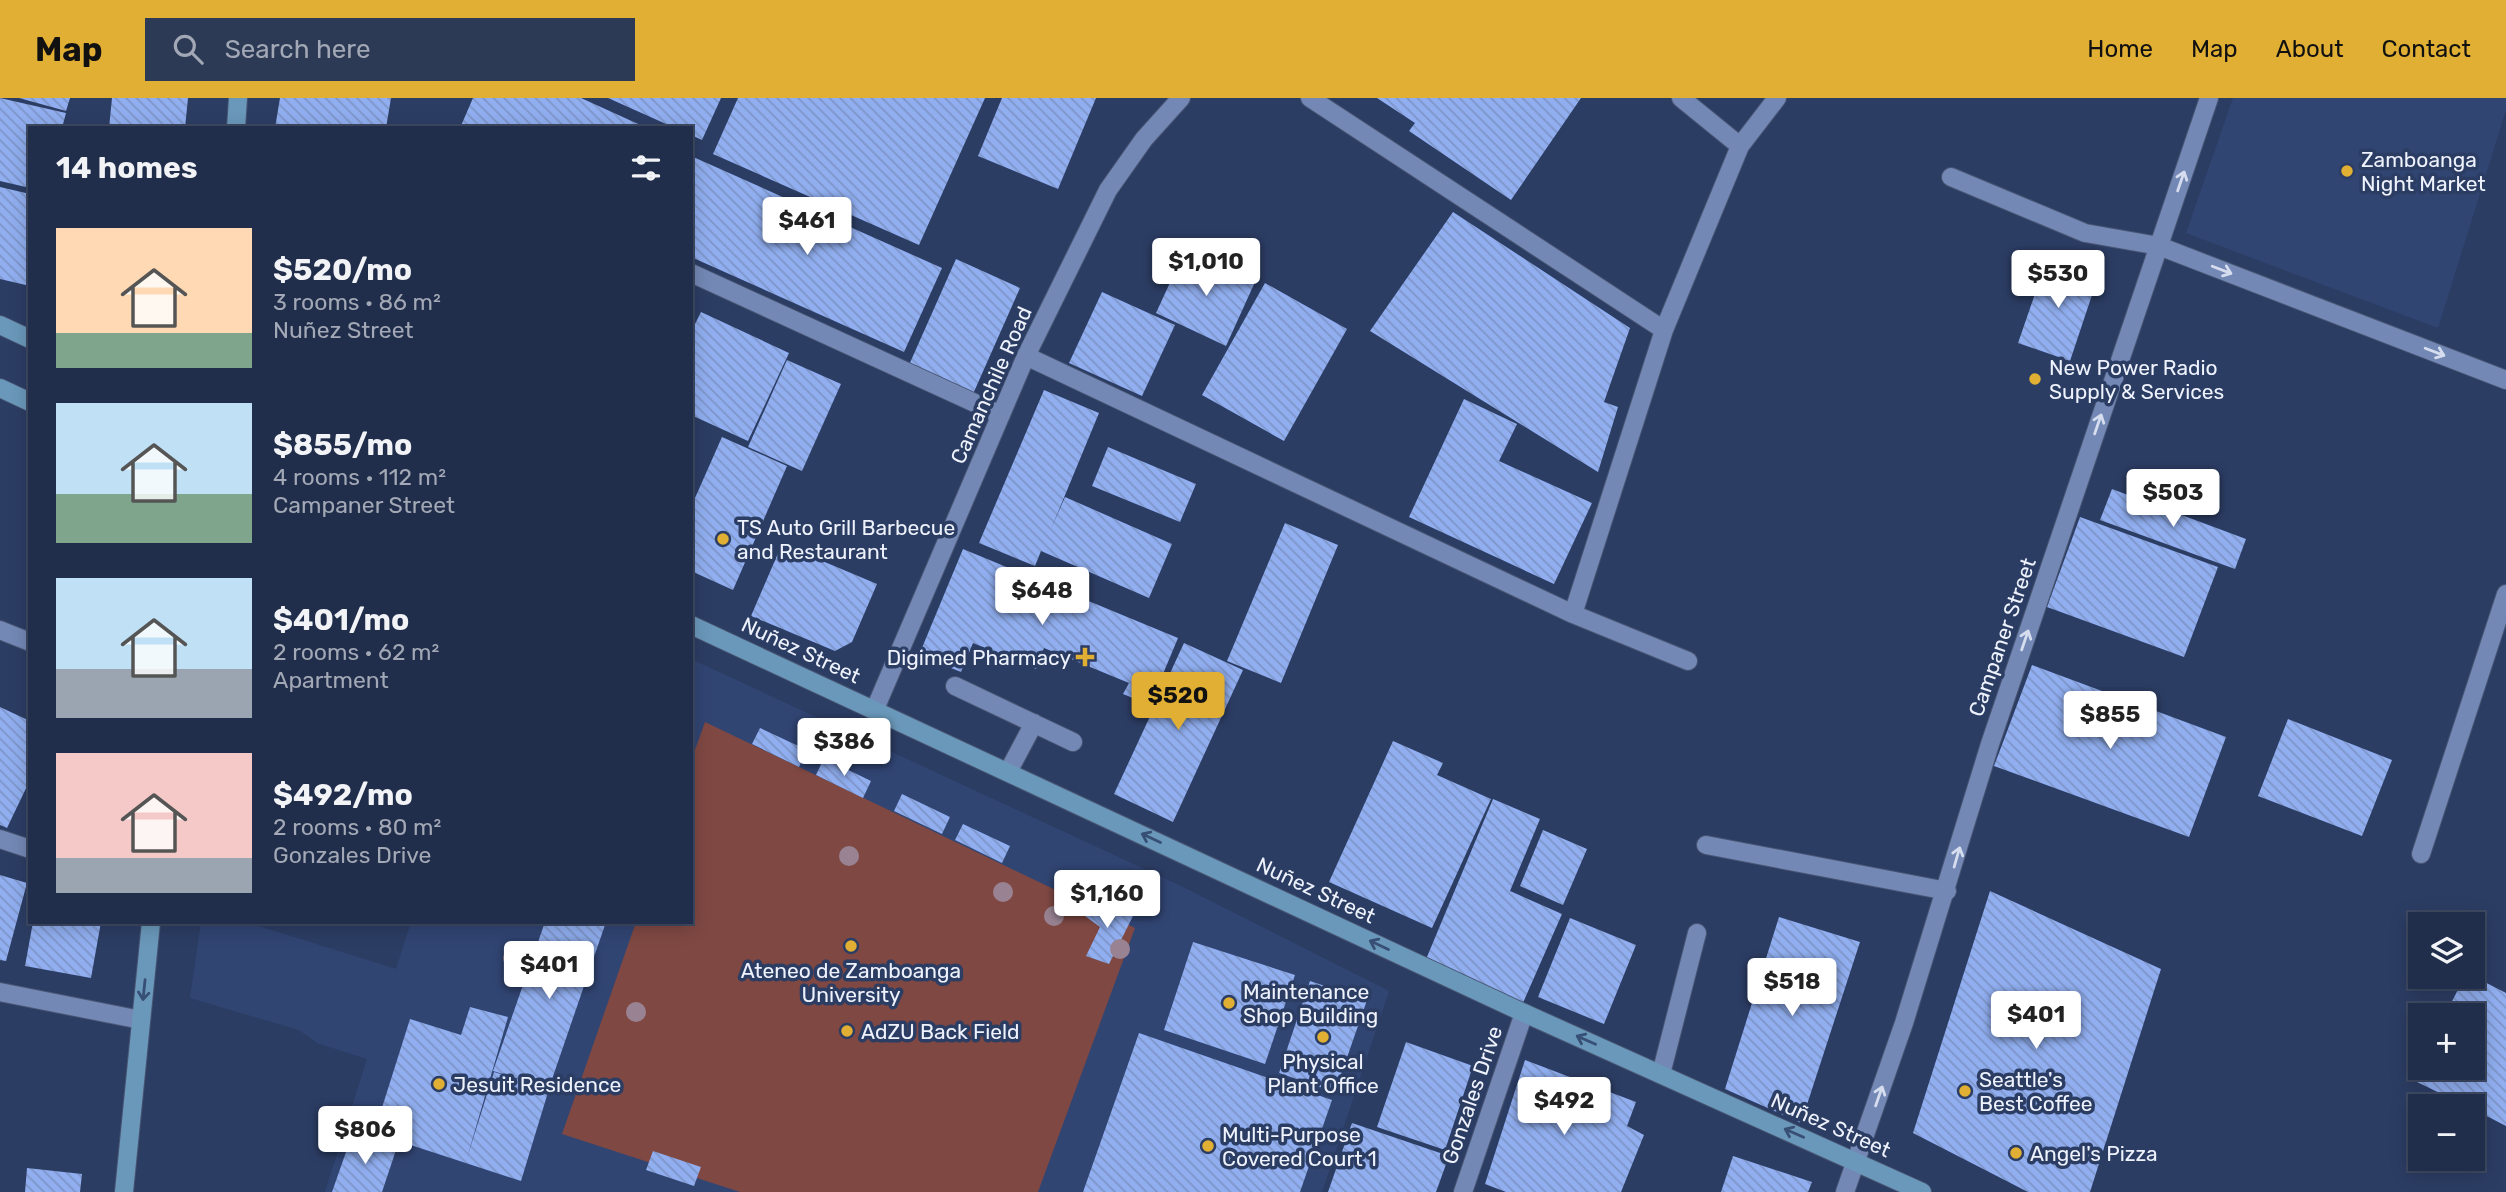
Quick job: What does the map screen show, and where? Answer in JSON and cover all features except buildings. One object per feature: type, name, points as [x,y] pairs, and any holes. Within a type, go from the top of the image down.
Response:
[{"type":"main road","points":[[236,126],[238,98]]},
{"type":"main road","points":[[0,325],[28,339]]},
{"type":"main road","points":[[0,388],[28,401]]},
{"type":"main road","name":"Nuñez Street","points":[[693,626],[1524,1013],[1922,1192]]},
{"type":"main road","points":[[124,1192],[151,924]]},
{"type":"street","name":"Camanchile Road","points":[[875,709],[1026,356],[1108,190],[1144,139],[1181,98]]},
{"type":"street","points":[[1310,98],[1664,330]]},
{"type":"street","points":[[1681,98],[1740,146]]},
{"type":"street","points":[[1573,614],[1664,330],[1740,146],[1777,98]]},
{"type":"street","name":"Campaner Street","points":[[1845,1192],[1947,891],[1990,744],[2209,98]]},
{"type":"street","points":[[1951,177],[2085,233],[2159,246],[2506,380]]},
{"type":"street","points":[[693,274],[1001,415]]},
{"type":"street","points":[[1026,356],[1573,614],[1688,661]]},
{"type":"street","points":[[2421,853],[2506,594]]},
{"type":"street","points":[[0,630],[28,641]]},
{"type":"street","points":[[955,686],[1073,742]]},
{"type":"street","points":[[1008,772],[1034,723]]},
{"type":"street","points":[[0,839],[28,848]]},
{"type":"street","points":[[1706,845],[1947,891]]},
{"type":"street","points":[[1661,1074],[1696,933]]},
{"type":"street","points":[[0,992],[141,1020]]},
{"type":"street","name":"Gonzales Drive","points":[[1462,1192],[1524,1013]]},
{"type":"shaded area","name":"Zamboanga Night Market","points":[[2233,98],[2506,98],[2506,110],[2438,328],[2186,233]]},
{"type":"shaded area","name":"Ateneo de Zamboanga University","points":[[693,660],[1181,886],[1389,991],[1322,1192],[325,1192],[367,1059],[317,1043],[299,1030],[190,998],[201,924],[252,924],[396,969],[410,924],[693,924]]},
{"type":"shaded area","name":"AdZU Back Field","points":[[705,722],[1135,928],[1038,1192],[740,1192],[562,1134],[635,924],[693,924],[693,755]]},
{"type":"place","name":"Zamboanga Night Market","points":[[2347,171]]},
{"type":"place","name":"New Power Radio Supply & Services","points":[[2035,379]]},
{"type":"place","name":"TS Auto Grill Barbecue and Restaurant","points":[[723,539]]},
{"type":"place","name":"Digimed Pharmacy","points":[[1085,657]]},
{"type":"place","name":"Ateneo de Zamboanga University","points":[[851,946]]},
{"type":"place","name":"Maintenance Shop Building","points":[[1229,1003]]},
{"type":"place","name":"AdZU Back Field","points":[[847,1031]]},
{"type":"place","name":"Physical Plant Office","points":[[1323,1037]]},
{"type":"place","name":"Jesuit Residence","points":[[439,1084]]},
{"type":"place","name":"Seattle's Best Coffee","points":[[1965,1091]]},
{"type":"place","name":"Multi-Purpose Covered Court 1","points":[[1208,1146]]},
{"type":"place","name":"Angel's Pizza","points":[[2016,1153]]}]
